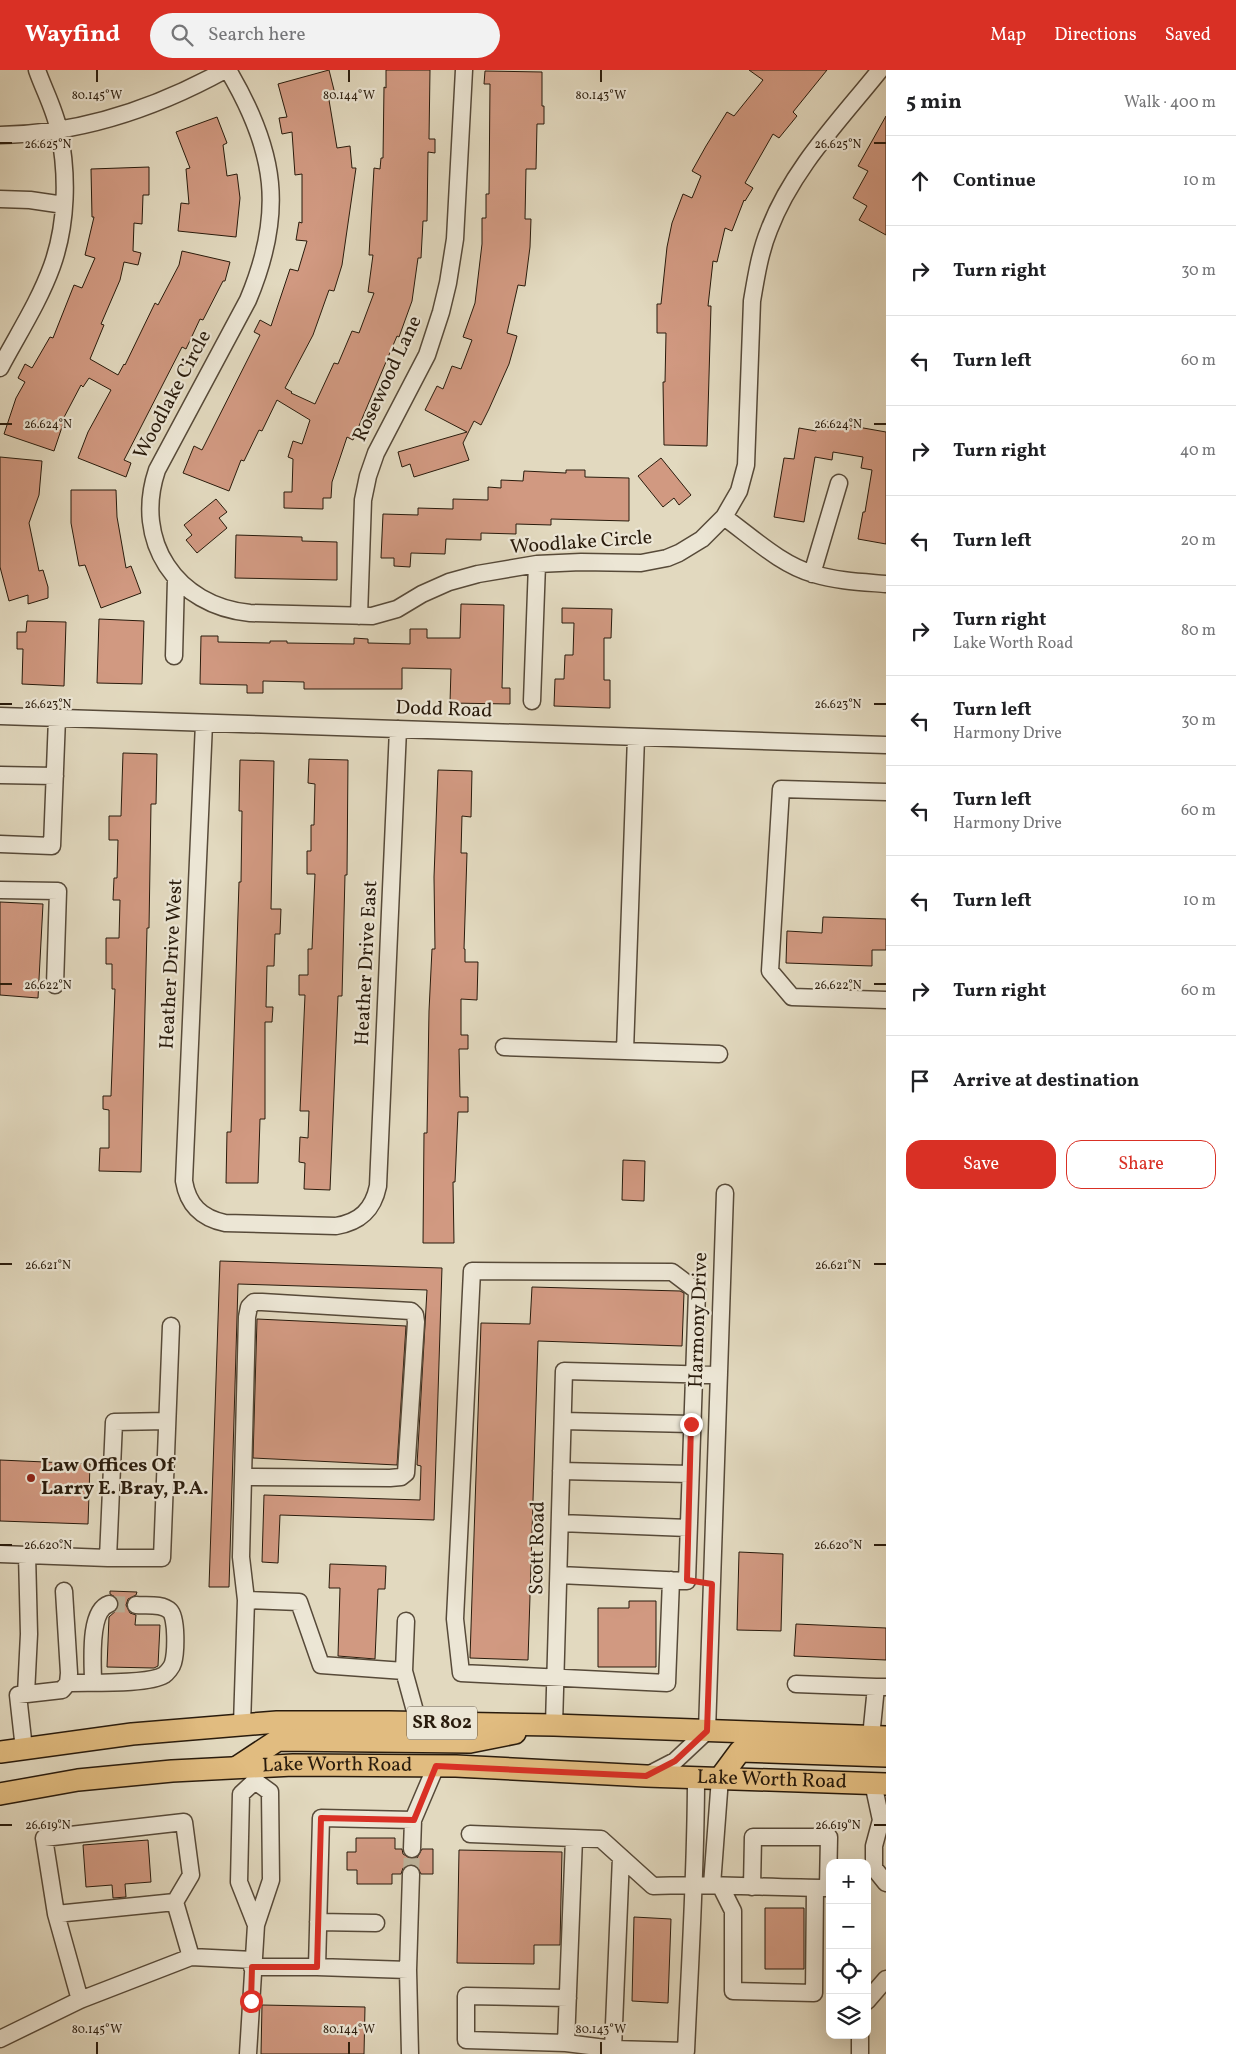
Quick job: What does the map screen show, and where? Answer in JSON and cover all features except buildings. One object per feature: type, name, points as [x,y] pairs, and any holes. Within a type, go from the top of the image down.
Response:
[{"type":"main road","name":"SR 802","points":[[0,1752],[132,1734],[277,1722],[418,1722],[554,1725],[879,1737]]},
{"type":"main road","points":[[248,1772],[278,1740],[470,1742],[554,1725]]},
{"type":"main road","points":[[720,1778],[740,1752],[886,1756]]},
{"type":"main road","name":"Lake Worth Road","points":[[0,1794],[78,1780],[172,1771],[248,1772],[303,1765],[436,1766],[880,1784]]},
{"type":"street","points":[[0,368],[40,293],[52,265],[60,236],[64,205],[65,175],[59,130],[37,70]]},
{"type":"street","points":[[0,135],[59,130],[106,120],[152,106],[227,70]]},
{"type":"street","name":"Woodlake Circle","points":[[227,70],[246,102],[258,129],[268,167],[270,216],[267,245],[248,300],[162,459],[152,482],[150,520],[155,542],[166,565],[176,579],[213,605],[238,611],[358,616],[384,613],[449,582],[478,574],[537,564],[581,562],[641,563],[654,561],[680,553],[702,539],[724,517],[739,491],[746,465],[752,301],[756,276],[769,229],[784,196],[804,165],[880,70]]},
{"type":"street","name":"Rosewood Lane","points":[[358,616],[363,500],[368,476],[376,453],[427,355],[448,283],[455,239],[464,70]]},
{"type":"street","points":[[0,199],[30,200],[64,205]]},
{"type":"street","points":[[812,574],[839,483]]},
{"type":"street","points":[[724,517],[784,561],[812,574],[832,579],[886,584]]},
{"type":"street","points":[[532,700],[537,564]]},
{"type":"street","points":[[174,656],[176,579]]},
{"type":"street","name":"Dodd Road","points":[[0,716],[886,746]]},
{"type":"street","points":[[0,844],[52,846],[57,718]]},
{"type":"street","name":"Heather Drive West","points":[[204,723],[184,1182],[186,1194],[192,1206],[201,1214],[225,1223],[336,1226],[348,1224],[360,1218],[369,1209],[375,1198]]},
{"type":"street","name":"Heather Drive East","points":[[375,1198],[378,1186],[398,729]]},
{"type":"street","points":[[625,1051],[636,737]]},
{"type":"street","points":[[0,775],[55,776]]},
{"type":"street","points":[[886,792],[781,789],[770,971],[792,997],[886,1000]]},
{"type":"street","points":[[0,890],[58,891],[55,985]]},
{"type":"street","points":[[504,1047],[719,1054]]},
{"type":"street","name":"Harmony Drive","points":[[707,1731],[724,1193]]},
{"type":"street","points":[[472,1271],[672,1272],[697,1291],[693,1374],[688,1528],[679,1580],[667,1683],[461,1673],[455,1619],[472,1271]]},
{"type":"street","points":[[242,1725],[246,1600],[241,1557],[243,1477],[247,1317],[250,1307],[254,1302],[411,1311],[415,1315],[406,1473],[401,1477],[390,1478],[243,1477]]},
{"type":"street","points":[[0,1554],[162,1558],[171,1326]]},
{"type":"street","name":"Scott Road","points":[[554,1725],[564,1371],[693,1374]]},
{"type":"street","points":[[693,1374],[719,1375]]},
{"type":"street","points":[[108,1558],[114,1422],[167,1421]]},
{"type":"street","points":[[563,1421],[691,1424]]},
{"type":"street","points":[[561,1471],[690,1474]]},
{"type":"street","points":[[560,1523],[688,1528]]},
{"type":"street","points":[[26,1694],[29,1634],[27,1554]]},
{"type":"street","points":[[559,1575],[679,1580],[712,1584]]},
{"type":"street","points":[[24,1749],[18,1695],[62,1690],[68,1683],[64,1591]]},
{"type":"street","points":[[246,1600],[299,1602],[321,1665],[404,1670]]},
{"type":"street","points":[[92,1682],[94,1627],[98,1613],[104,1606],[109,1604]]},
{"type":"street","points":[[68,1683],[148,1680],[164,1675],[173,1666],[175,1654],[174,1618],[169,1610],[161,1606],[136,1605]]},
{"type":"street","points":[[406,1621],[404,1670],[418,1722]]},
{"type":"street","points":[[796,1684],[881,1687],[879,1737]]},
{"type":"street","points":[[646,1776],[675,1761],[707,1731]]},
{"type":"street","points":[[412,1849],[414,1820],[436,1766]]},
{"type":"street","points":[[248,2054],[256,1925],[271,1880],[270,1792],[248,1772],[241,1794],[239,1882],[256,1925]]},
{"type":"street","points":[[568,1998],[466,1996],[466,2040],[566,2043],[613,2049],[686,2051],[692,1910],[695,1884],[696,1778]]},
{"type":"street","points":[[720,1778],[716,1886],[733,1911],[733,1991],[814,1992],[816,1888]]},
{"type":"street","points":[[880,1784],[881,1820],[874,1846],[874,1868],[886,1882]]},
{"type":"street","points":[[317,1967],[321,1818],[414,1820]]},
{"type":"street","points":[[80,2000],[56,1914],[44,1838],[184,1822],[190,1875],[175,1902],[191,1958]]},
{"type":"street","points":[[470,1834],[601,1839],[653,1886],[695,1884],[716,1886],[752,1887],[816,1888],[828,1888],[829,1837],[753,1837],[752,1887]]},
{"type":"street","points":[[566,2043],[574,1838]]},
{"type":"street","points":[[613,2049],[620,1857]]},
{"type":"street","points":[[410,2054],[408,1970],[412,1874]]},
{"type":"street","points":[[56,1914],[175,1902]]},
{"type":"street","points":[[318,1922],[376,1923]]},
{"type":"street","points":[[0,2039],[80,2000],[191,1958],[253,1964],[408,1970]]},
{"type":"street","points":[[871,1996],[886,1979]]},
{"type":"street","points":[[860,2039],[860,2054]]},
{"type":"tunnel","points":[[109,1604],[136,1605]]},
{"type":"tunnel","points":[[411,1874],[412,1849]]},
{"type":"place","name":"Law Offices Of Larry E. Bray, P.A.","points":[[31,1478]]},
{"type":"route","points":[[251,2001],[252,1967],[317,1967],[321,1818],[414,1820],[436,1766],[646,1776],[675,1761],[707,1731],[712,1584],[687,1580],[691,1424]]}]
